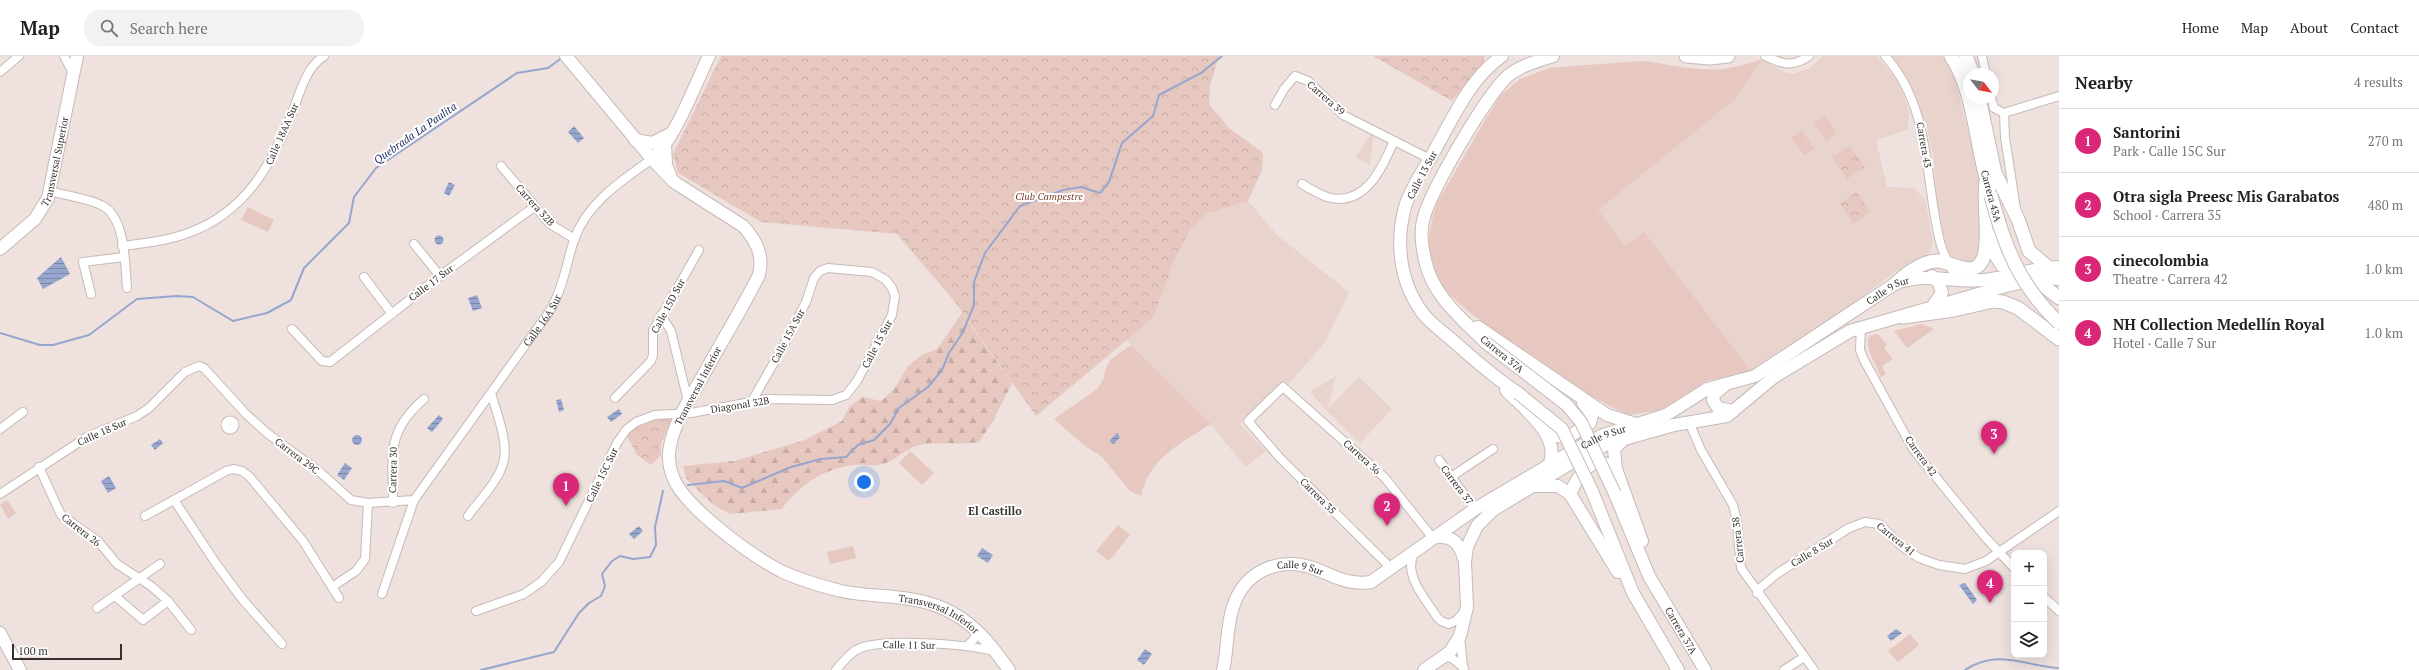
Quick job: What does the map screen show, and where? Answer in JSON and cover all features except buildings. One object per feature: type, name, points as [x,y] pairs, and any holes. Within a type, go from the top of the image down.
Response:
[{"type":"main road","name":"Transversal Superior","points":[[0,249],[35,219],[43,208],[50,191],[77,56]]},
{"type":"main road","name":"Calle 16A Sur","points":[[652,159],[665,144],[672,132],[708,56]]},
{"type":"main road","name":"Calle 13 Sur","points":[[1493,376],[1426,316],[1411,294],[1401,262],[1400,244],[1406,205],[1430,159],[1465,95],[1483,72],[1502,56]]},
{"type":"main road","name":"Carrera 37A","points":[[1553,56],[1526,65],[1509,76],[1494,90],[1482,107],[1429,202],[1423,221],[1422,241],[1425,261],[1434,285],[1456,313],[1485,342],[1567,405],[1581,422],[1615,494],[1649,576],[1705,670]]},
{"type":"main road","points":[[1686,56],[1710,58],[1728,56]]},
{"type":"main road","name":"Carrera 43A","points":[[1951,56],[1958,67],[1967,90],[1991,178],[2002,237],[2014,264],[2032,293],[2059,323]]},
{"type":"main road","points":[[1966,56],[1971,68]]},
{"type":"main road","name":"Transversal Inferior","points":[[568,58],[652,159],[674,182],[743,226],[757,244],[761,259],[759,275],[749,296],[696,388],[676,417],[669,457],[673,477],[677,485],[707,518],[753,554],[782,571],[814,584],[847,592],[904,598],[929,603],[957,615],[977,630],[1009,670]]},
{"type":"main road","name":"Carrera 43A","points":[[1980,104],[1991,178]]},
{"type":"main road","points":[[636,140],[652,143],[663,139],[672,132]]},
{"type":"main road","points":[[665,144],[666,165],[674,182]]},
{"type":"main road","points":[[1991,178],[2018,219],[2029,251],[2054,268]]},
{"type":"main road","points":[[1896,283],[1915,268],[1933,262],[1939,261],[1950,266],[1967,269],[1980,262],[1985,250],[1986,223],[1984,198],[1991,178]]},
{"type":"main road","name":"Carrera 43A","points":[[1995,195],[2021,261],[2039,288],[2059,311]]},
{"type":"main road","points":[[1986,223],[1997,258],[2015,273],[2034,279],[2059,298]]},
{"type":"main road","name":"Calle 9 Sur","points":[[1223,670],[1232,608],[1246,583],[1255,574],[1268,567],[1294,564],[1311,568],[1350,583],[1361,584],[1371,582],[1392,569],[1432,537],[1475,509],[1603,435],[1666,415],[1707,389],[1755,376],[1896,283],[1915,278],[1932,276],[1985,280],[2015,273],[2054,268]]},
{"type":"main road","points":[[1932,276],[1940,283],[1942,293],[1932,307]]},
{"type":"main road","name":"Calle 9 Sur","points":[[1424,670],[1443,657],[1455,646],[1460,636],[1467,607],[1465,562],[1470,539],[1477,526],[1493,510],[1591,452],[1624,439],[1689,422],[1720,418],[1733,411],[1780,373],[1834,339],[1862,327],[2034,279],[2059,278]]},
{"type":"main road","points":[[1903,316],[1954,310],[1993,300],[2018,308],[2059,339]]},
{"type":"main road","points":[[1456,313],[1607,415],[1636,424]]},
{"type":"main road","points":[[1493,376],[1541,410],[1562,429],[1592,490],[1633,592],[1678,670]]},
{"type":"main road","points":[[1493,376],[1548,434],[1552,455],[1548,467]]},
{"type":"main road","points":[[1725,385],[1714,394],[1713,400],[1718,408],[1733,411]]},
{"type":"main road","points":[[1548,434],[1567,438],[1590,422],[1592,415],[1578,396]]},
{"type":"main road","points":[[1624,439],[1614,449],[1616,469],[1646,552],[1659,582],[1663,598]]},
{"type":"main road","points":[[1570,494],[1577,479],[1591,465],[1598,462],[1616,469]]},
{"type":"main road","points":[[1534,486],[1558,486],[1570,494],[1623,580],[1633,592]]},
{"type":"main road","points":[[1432,537],[1442,536],[1453,539],[1462,549],[1465,562]]},
{"type":"main road","points":[[0,633],[20,670]]},
{"type":"street","points":[[0,72],[19,56]]},
{"type":"street","points":[[64,56],[74,73]]},
{"type":"street","name":"Calle 18AA Sur","points":[[122,246],[187,234],[214,222],[242,200],[264,174],[272,159],[306,77],[317,60],[324,56]]},
{"type":"street","points":[[1765,56],[1773,58],[1779,63],[1793,64],[1809,56]]},
{"type":"street","name":"Carrera 43","points":[[1885,56],[1904,84],[1921,124],[1940,243],[1956,278]]},
{"type":"street","points":[[1982,56],[1985,68]]},
{"type":"street","name":"Carrera 39","points":[[1275,105],[1284,89],[1295,76],[1308,81],[1343,115],[1430,159]]},
{"type":"street","points":[[1993,104],[1994,108],[2004,113],[2059,96]]},
{"type":"street","name":"Carrera 43A","points":[[2004,113],[2005,137],[2018,219]]},
{"type":"street","points":[[1302,184],[1331,198],[1354,196],[1371,184],[1394,141]]},
{"type":"street","name":"Calle 16A Sur","points":[[382,594],[414,500],[556,300],[563,284],[575,239],[595,206],[604,194],[652,159]]},
{"type":"street","name":"Carrera 32B","points":[[501,166],[534,207],[550,224],[575,239]]},
{"type":"street","points":[[50,191],[103,206],[116,218],[124,257],[128,288]]},
{"type":"street","name":"Calle 17 Sur","points":[[292,329],[322,361],[330,362],[440,276],[534,207]]},
{"type":"street","name":"Carrera 43","points":[[1933,262],[1940,243]]},
{"type":"street","points":[[414,244],[440,276]]},
{"type":"street","name":"Calle 15D Sur","points":[[615,398],[651,362],[654,355],[652,331],[699,250]]},
{"type":"street","points":[[91,294],[83,262],[124,257]]},
{"type":"street","name":"Calle 15 Sur","points":[[820,271],[828,268],[872,272],[886,280],[892,288],[895,305],[892,315],[858,381],[846,395]]},
{"type":"street","name":"Calle 15A Sur","points":[[752,401],[787,339],[806,302],[814,278],[820,271]]},
{"type":"street","points":[[364,277],[392,314]]},
{"type":"street","points":[[661,315],[671,331],[688,401]]},
{"type":"street","name":"Carrera 42","points":[[1862,327],[1860,350],[1864,360],[1913,449],[1998,552],[2011,565]]},
{"type":"street","name":"Carrera 29C","points":[[199,366],[204,368],[246,414],[267,433],[321,473],[351,500],[368,503],[393,503],[414,500]]},
{"type":"street","name":"Calle 18 Sur","points":[[0,494],[39,467],[87,437],[137,416],[149,408],[185,372],[199,366]]},
{"type":"street","points":[[684,381],[696,388]]},
{"type":"street","name":"Carrera 35","points":[[1283,387],[1248,421],[1280,458],[1392,569]]},
{"type":"street","name":"Carrera 36","points":[[1283,387],[1385,478],[1432,537]]},
{"type":"street","points":[[468,516],[500,472],[504,459],[505,447],[491,393]]},
{"type":"street","name":"Diagonal 32B","points":[[676,417],[752,401],[832,400],[846,395]]},
{"type":"street","name":"Carrera 30","points":[[393,503],[395,434],[407,415],[424,399]]},
{"type":"street","points":[[484,402],[494,405]]},
{"type":"street","points":[[0,429],[23,412]]},
{"type":"street","points":[[234,424],[246,414]]},
{"type":"street","name":"Calle 15C Sur","points":[[476,612],[524,594],[541,582],[559,562],[617,443],[626,430],[636,422],[647,417],[676,417]]},
{"type":"street","name":"Carrera 38","points":[[1689,422],[1701,450],[1733,505],[1737,521],[1741,568],[1757,593],[1814,670]]},
{"type":"street","points":[[1451,477],[1493,449]]},
{"type":"street","name":"Carrera 37","points":[[1438,460],[1475,509]]},
{"type":"street","name":"Carrera 26","points":[[39,467],[61,515],[98,541],[117,564],[140,579],[168,601],[191,630]]},
{"type":"street","points":[[145,516],[226,471],[234,469],[242,471],[261,490],[303,541],[339,598]]},
{"type":"street","points":[[174,500],[217,565],[243,600],[282,644]]},
{"type":"street","points":[[332,587],[356,571],[365,559],[368,503]]},
{"type":"street","points":[[1998,552],[2059,511]]},
{"type":"street","name":"Carrera 41","points":[[1873,521],[1885,528],[1903,547],[1915,556],[1939,565],[1965,569],[1986,561],[1998,552]]},
{"type":"street","name":"Calle 8 Sur","points":[[1757,593],[1760,588],[1778,573],[1849,528],[1865,522],[1873,521]]},
{"type":"street","points":[[1415,550],[1410,560],[1412,576],[1436,617],[1449,624],[1457,620],[1467,607]]},
{"type":"street","points":[[97,608],[160,564]]},
{"type":"street","points":[[115,596],[143,620],[168,601]]},
{"type":"street","points":[[2047,601],[2059,611]]},
{"type":"street","points":[[967,646],[974,639],[977,630]]},
{"type":"street","points":[[1460,636],[1464,668]]},
{"type":"street","name":"Calle 11 Sur","points":[[836,670],[856,650],[868,646],[885,644],[967,646],[996,652]]},
{"type":"street","points":[[1443,657],[1452,658],[1464,668]]},
{"type":"street","points":[[1784,670],[1804,657]]},
{"type":"shaded area","points":[[1823,56],[1876,56],[1894,76],[1901,88],[1909,112],[1907,130],[1876,140],[1887,187],[1914,188],[1925,200],[1933,242],[1929,253],[1895,272],[1826,324],[1751,371],[1706,381],[1660,410],[1628,415],[1609,406],[1473,315],[1451,296],[1431,259],[1429,243],[1432,217],[1437,203],[1484,121],[1500,96],[1520,79],[1550,68],[1645,61],[1703,70],[1734,68],[1762,59],[1784,72],[1793,74],[1810,68]]},
{"type":"shaded area","points":[[1889,56],[1946,56],[1953,72],[1978,169],[1982,246],[1974,263],[1951,260],[1947,252],[1936,196],[1934,160],[1926,123],[1909,82]]},
{"type":"shaded area","points":[[1374,130],[1370,165],[1355,157]]},
{"type":"shaded area","points":[[1248,201],[1278,236],[1349,292],[1325,342],[1289,384],[1284,381],[1240,424],[1266,451],[1245,467],[1211,424],[1126,340],[1153,318],[1174,261],[1189,232],[1206,214]]},
{"type":"shaded area","points":[[1336,376],[1327,410],[1359,377],[1392,409],[1360,443],[1327,411],[1310,392]]},
{"type":"green space","name":"Club Campestre","points":[[721,56],[1219,56],[1210,85],[1209,104],[1229,128],[1263,153],[1262,170],[1248,201],[1206,214],[1189,232],[1174,261],[1153,318],[1036,416],[955,302],[897,234],[761,222],[678,173],[673,154]]},
{"type":"green space","points":[[1373,56],[1485,56],[1483,63],[1452,101]]},
{"type":"green space","points":[[1762,59],[1735,99],[1598,210],[1625,246],[1644,232],[1751,371],[1706,381],[1660,410],[1628,415],[1581,391],[1473,315],[1441,286],[1435,273],[1429,243],[1430,230],[1437,203],[1500,96],[1520,79],[1550,68],[1572,66],[1645,61],[1683,68],[1718,70],[1749,64]]},
{"type":"green space","points":[[1825,115],[1837,134],[1826,141],[1814,122]]},
{"type":"green space","points":[[1802,130],[1814,149],[1804,156],[1791,137]]},
{"type":"green space","points":[[1850,146],[1854,152],[1837,164],[1832,157]]},
{"type":"green space","points":[[1854,152],[1865,167],[1847,179],[1837,164]]},
{"type":"green space","points":[[1857,192],[1870,212],[1853,224],[1840,203]]},
{"type":"green space","points":[[248,207],[274,220],[268,232],[241,220]]},
{"type":"green space","points":[[962,313],[1012,383],[993,421],[979,442],[918,445],[884,464],[845,466],[834,469],[824,473],[805,485],[782,509],[730,514],[714,505],[686,478],[683,466],[734,461],[805,440],[842,421],[849,407],[862,397],[881,401],[894,389],[908,366],[922,355],[937,349]]},
{"type":"green space","points":[[1922,324],[1934,329],[1907,348],[1894,331]]},
{"type":"green space","points":[[1875,334],[1879,335],[1887,345],[1884,348],[1893,359],[1882,366],[1886,374],[1881,377],[1869,351],[1868,338]]},
{"type":"green space","points":[[1131,345],[1211,424],[1178,445],[1159,461],[1151,471],[1141,496],[1130,491],[1102,457],[1085,446],[1054,419],[1097,389],[1104,378],[1105,370],[1111,359]]},
{"type":"green space","points":[[657,419],[672,419],[661,443],[661,455],[651,465],[637,455],[626,434],[639,424]]},
{"type":"green space","points":[[910,451],[934,473],[922,485],[899,463]]},
{"type":"green space","points":[[7,500],[16,513],[8,519],[0,505]]},
{"type":"green space","points":[[1118,525],[1130,535],[1109,561],[1096,551]]},
{"type":"green space","points":[[853,546],[856,558],[830,564],[827,552]]},
{"type":"green space","points":[[1910,634],[1919,645],[1898,662],[1888,651]]},
{"type":"water","points":[[574,126],[584,138],[578,143],[568,132]]},
{"type":"water","points":[[449,182],[455,185],[449,196],[444,193]]},
{"type":"water","points":[[437,236],[441,236],[443,240],[441,244],[437,244],[435,242],[435,238]]},
{"type":"water","points":[[61,257],[70,274],[43,289],[37,278]]},
{"type":"water","points":[[477,295],[482,308],[473,311],[468,298]]},
{"type":"water","points":[[561,399],[564,410],[559,412],[556,400]]},
{"type":"water","points":[[619,409],[622,414],[611,422],[607,417]]},
{"type":"water","points":[[439,415],[443,419],[432,432],[427,428]]},
{"type":"water","points":[[1117,433],[1120,437],[1114,444],[1111,443],[1110,440]]},
{"type":"water","points":[[355,435],[359,435],[362,440],[359,445],[355,445],[352,442],[352,438]]},
{"type":"water","points":[[160,439],[163,443],[155,450],[151,445]]},
{"type":"water","points":[[345,463],[352,468],[344,480],[337,475]]},
{"type":"water","points":[[109,476],[116,488],[108,493],[101,481]]},
{"type":"water","points":[[639,526],[643,531],[634,539],[629,534]]},
{"type":"water","points":[[982,548],[993,555],[988,563],[977,556]]},
{"type":"water","points":[[1965,583],[1977,600],[1973,604],[1959,585]]},
{"type":"water","points":[[1896,629],[1902,633],[1891,641],[1887,636]]},
{"type":"water","points":[[1145,649],[1152,654],[1144,665],[1137,660]]},
{"type":"waterway","points":[[688,485],[724,481],[742,488],[791,467],[821,459],[846,457],[858,445],[874,440],[890,424],[899,408],[928,387],[942,370],[949,353],[963,332],[974,305],[974,282],[985,253],[1020,206],[1063,190],[1081,187],[1100,193],[1109,182],[1122,143],[1153,116],[1159,95],[1201,73],[1222,56]]},
{"type":"waterway","name":"Quebrada La Paulita","points":[[0,333],[40,345],[53,345],[89,335],[137,299],[176,296],[193,297],[233,321],[267,313],[291,300],[304,268],[349,223],[354,197],[376,168],[517,73],[548,68],[563,57]]},
{"type":"waterway","points":[[481,670],[554,652],[579,613],[589,603],[601,596],[605,586],[602,574],[612,561],[620,556],[633,559],[650,557],[656,545],[655,527],[663,491]]},
{"type":"waterway","points":[[1965,670],[1989,660],[2000,659],[2059,668]]},
{"type":"place","name":"cinecolombia","points":[[1994,454]]},
{"type":"place","name":"Santorini","points":[[566,506]]},
{"type":"place","name":"Otra sigla Preesc Mis Garabatos","points":[[1387,526]]},
{"type":"place","name":"NH Collection Medellín Royal","points":[[1990,603]]},
{"type":"district","name":"El Castillo","points":[[995,511]]}]
